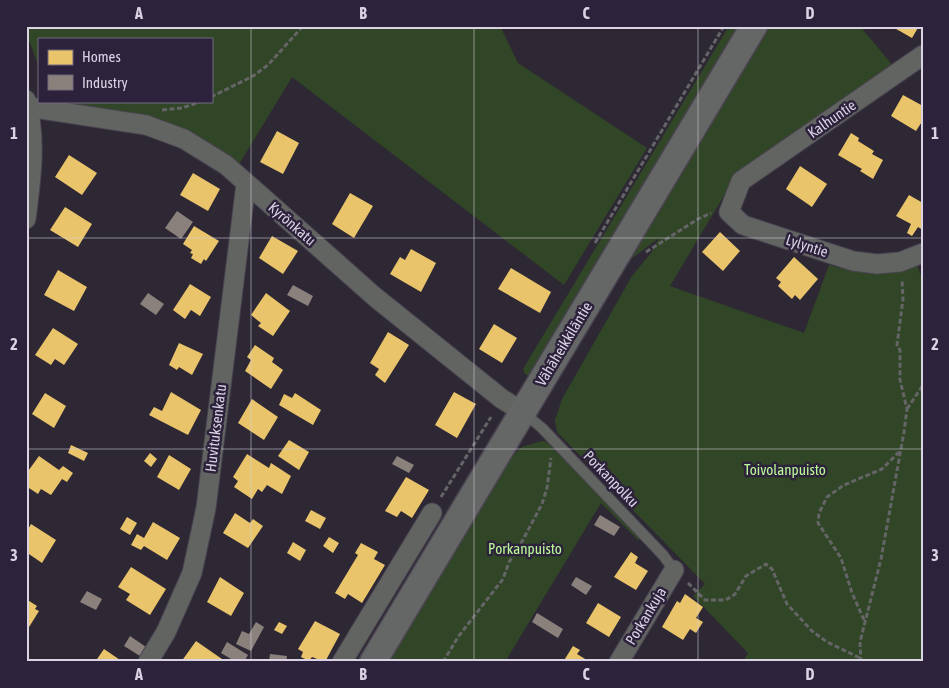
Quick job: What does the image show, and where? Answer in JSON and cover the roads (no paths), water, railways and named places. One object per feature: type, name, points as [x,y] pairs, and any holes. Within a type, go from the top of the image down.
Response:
[{"type":"street","name":"Vähäheikkiläntie","points":[[373,662],[513,406],[754,26]]},
{"type":"street","name":"Kalhuntie","points":[[729,212],[741,181],[923,55]]},
{"type":"street","name":"Kyrönkatu","points":[[27,104],[146,125],[184,139],[226,165],[375,297],[513,406]]},
{"type":"street","points":[[26,219],[31,183],[33,134],[27,104]]},
{"type":"street","name":"Huvituksenkatu","points":[[148,662],[166,632],[192,573],[206,508],[246,184]]},
{"type":"street","name":"Lylyntie","points":[[729,212],[743,225],[853,261],[877,264],[900,262],[923,253]]},
{"type":"street","points":[[342,662],[432,513]]},
{"type":"street","name":"Porkankuja","points":[[619,662],[674,570]]},
{"type":"lane","name":"Porkanpolku","points":[[513,406],[552,439],[663,555],[674,570]]},
{"type":"park label","name":"Toivolanpuisto","points":[[785,470]]},
{"type":"park label","name":"Porkanpuisto","points":[[525,549]]}]
